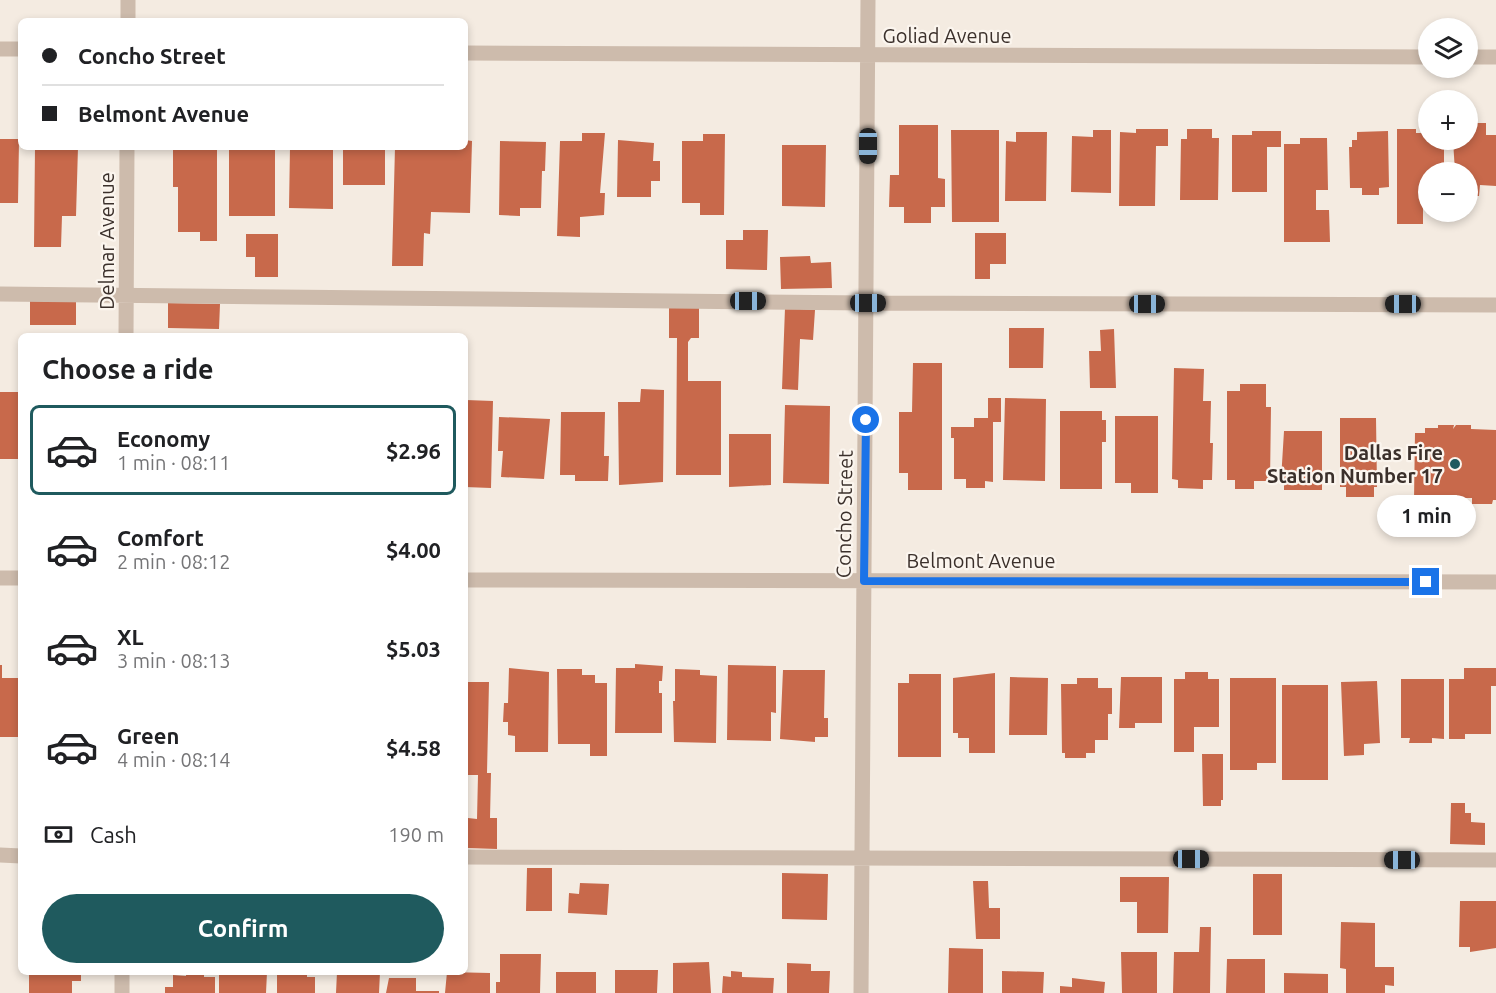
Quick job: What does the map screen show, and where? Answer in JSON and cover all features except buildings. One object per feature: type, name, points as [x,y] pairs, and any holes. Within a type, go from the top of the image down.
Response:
[{"type":"street","points":[[128,0],[128,18]]},
{"type":"street","name":"Concho Street","points":[[861,993],[868,303],[868,0]]},
{"type":"street","points":[[0,49],[18,49]]},
{"type":"street","name":"Goliad Avenue","points":[[468,53],[1418,57]]},
{"type":"street","points":[[1478,57],[1496,57]]},
{"type":"street","name":"Delmar Avenue","points":[[126,333],[127,150]]},
{"type":"street","points":[[0,294],[868,303],[1496,305]]},
{"type":"street","points":[[0,578],[18,578]]},
{"type":"street","name":"Belmont Avenue","points":[[468,580],[1496,582]]},
{"type":"street","points":[[0,855],[18,856]]},
{"type":"street","points":[[468,857],[1496,860]]},
{"type":"street","points":[[122,975],[122,993]]},
{"type":"place","name":"Dallas Fire Station Number 17","points":[[1455,464]]},
{"type":"route","points":[[866,420],[864,581],[1426,582]]}]
